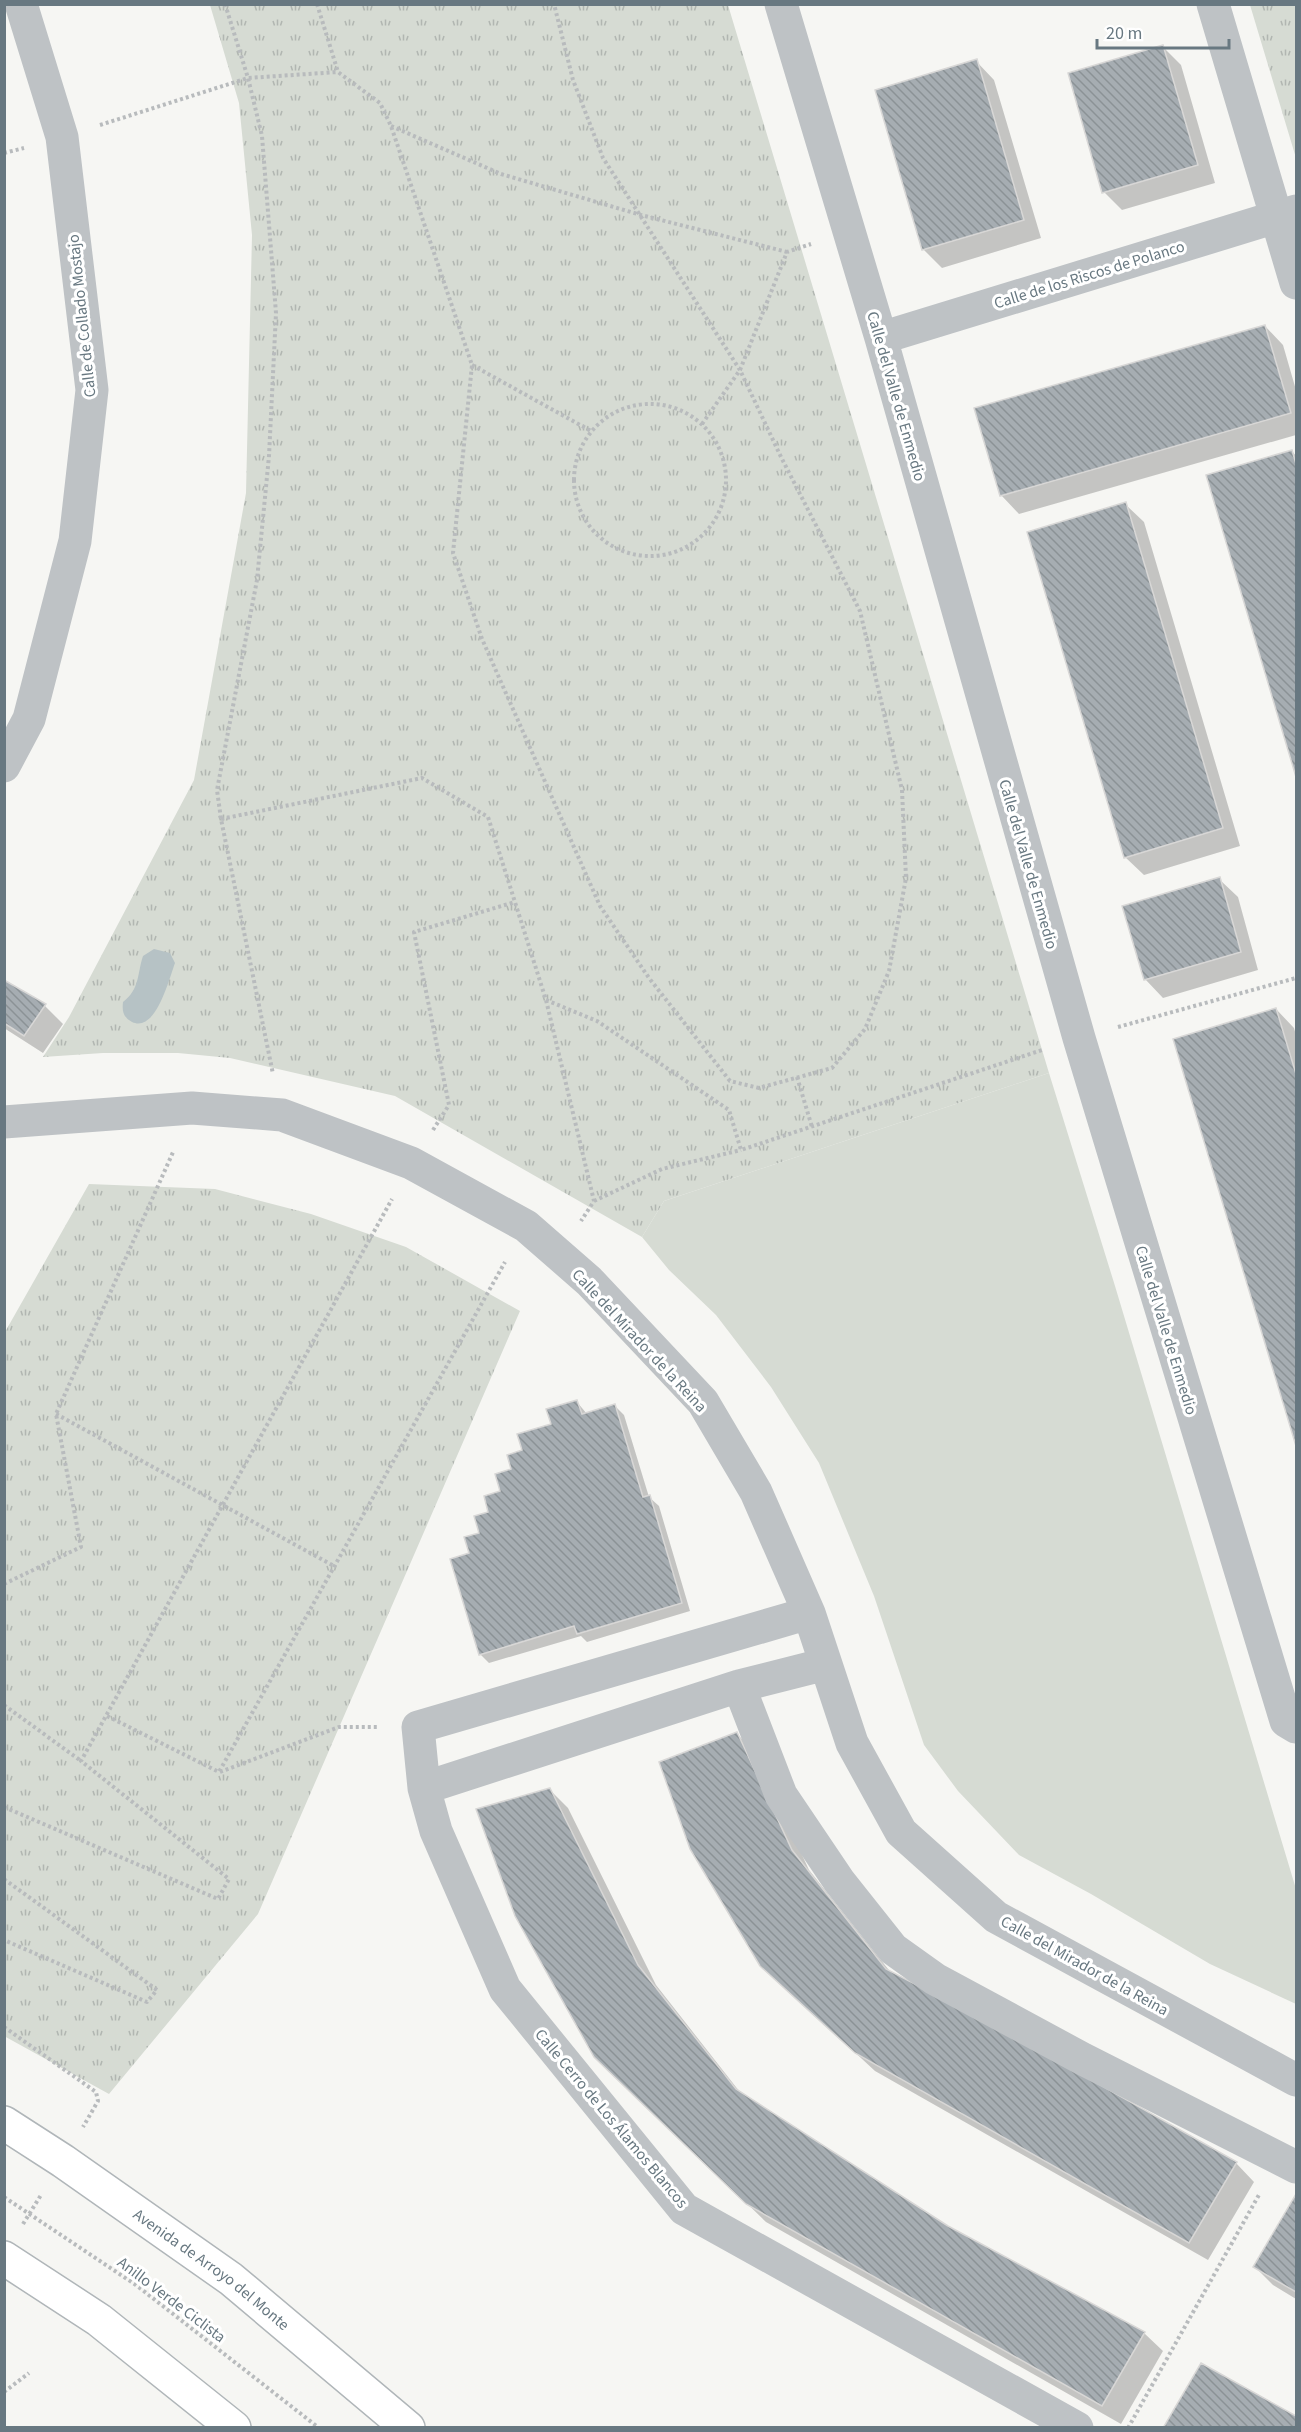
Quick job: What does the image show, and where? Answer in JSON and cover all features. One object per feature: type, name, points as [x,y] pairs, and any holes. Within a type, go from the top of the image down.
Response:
[{"type":"street","name":"Calle de Collado Mostajo","points":[[4,766],[29,719],[75,540],[92,390],[62,137],[21,4]]},
{"type":"street","name":"Calle del Valle de Enmedio","points":[[781,4],[881,338],[1079,1038],[1291,1724]]},
{"type":"street","points":[[1213,4],[1286,214],[1296,283]]},
{"type":"street","name":"Calle de los Riscos de Polanco","points":[[881,338],[1286,214]]},
{"type":"street","name":"Calle del Mirador de la Reina","points":[[4,1122],[192,1108],[282,1115],[411,1163],[526,1226],[589,1281],[703,1402],[756,1492],[809,1612],[852,1743],[901,1833],[996,1917],[1296,2080]]},
{"type":"street","points":[[418,1727],[809,1612]]},
{"type":"street","points":[[424,1788],[739,1686],[826,1664]]},
{"type":"street","points":[[739,1686],[781,1796],[839,1881],[892,1949],[945,1984],[1083,2059],[1288,2163]]},
{"type":"street","name":"Calle Cerro de Los Álamos Blancos","points":[[418,1727],[424,1788],[436,1831],[505,1989],[684,2209],[1077,2427]]},
{"type":"street","name":"Avenida de Arroyo del Monte","points":[[4,2123],[54,2155],[231,2279],[408,2427]]},
{"type":"street","points":[[4,2258],[99,2320],[234,2427]]},
{"type":"path","points":[[225,4],[248,78],[262,136],[276,313],[269,456],[257,580],[218,790],[221,819],[282,1115]]},
{"type":"path","points":[[317,4],[338,72],[380,103],[391,126],[472,365],[453,553],[482,639],[600,906],[649,978],[730,1080],[759,1088],[832,1068],[865,1029],[889,971],[906,878],[902,790],[860,611],[781,457],[740,370],[603,158],[573,81],[554,4]]},
{"type":"path","points":[[62,137],[248,78],[338,72]]},
{"type":"path","points":[[391,126],[501,174],[641,215],[787,252],[849,231]]},
{"type":"path","points":[[702,424],[740,370],[787,252]]},
{"type":"path","points":[[472,365],[591,431]]},
{"type":"path","points":[[640,404],[662,405],[684,411],[702,424],[718,445],[726,470],[725,496],[715,521],[698,541],[674,553],[647,557],[622,552],[599,537],[582,516],[575,491],[576,465],[591,431],[618,410],[640,404]]},
{"type":"path","points":[[221,819],[422,777],[488,817],[546,1000],[594,1200]]},
{"type":"path","points":[[81,1761],[411,1163],[449,1106],[414,932],[515,902]]},
{"type":"path","points":[[560,1257],[594,1200],[662,1169],[741,1150],[1079,1038],[1296,978]]},
{"type":"path","points":[[546,1000],[597,1022],[729,1110],[741,1150]]},
{"type":"path","points":[[797,1077],[812,1127]]},
{"type":"path","points":[[4,1584],[81,1547],[56,1414],[192,1108]]},
{"type":"path","points":[[219,1772],[526,1226]]},
{"type":"path","points":[[56,1414],[334,1566]]},
{"type":"path","points":[[4,1705],[81,1761],[229,1879],[218,1899],[4,1807]]},
{"type":"path","points":[[107,1716],[219,1772],[339,1727],[418,1727]]},
{"type":"path","points":[[4,1879],[156,1990],[147,2002],[4,1940]]},
{"type":"path","points":[[4,2026],[96,2092],[98,2101]]},
{"type":"path","points":[[1128,2427],[1288,2163]]},
{"type":"path","name":"Anillo Verde Ciclista","points":[[4,2197],[136,2285],[319,2427]]},
{"type":"path","points":[[4,2392],[29,2373]]},
{"type":"green space","points":[[210,5],[728,5],[1049,1073],[664,1201],[642,1237],[395,1096],[230,1058],[178,1053],[103,1053],[43,1057],[69,1017],[194,780],[246,493],[252,235],[239,103]]},
{"type":"green space","points":[[1250,5],[1296,5],[1296,158]]},
{"type":"green space","points":[[1049,1073],[1296,1889],[1296,2004],[1210,1964],[1091,1894],[1019,1855],[958,1791],[924,1745],[874,1596],[819,1463],[771,1387],[716,1315],[669,1270],[642,1237],[664,1201]]},
{"type":"green space","points":[[89,1184],[215,1189],[311,1214],[406,1247],[520,1311],[258,1914],[109,2094],[4,2036],[5,1332]]},
{"type":"shaded area","points":[[154,949],[170,953],[175,963],[155,1012],[148,1020],[140,1023],[132,1022],[124,1014],[123,1002],[135,986],[143,956]]},
{"type":"building","points":[[1163,45],[1198,165],[1102,193],[1068,73]]},
{"type":"building","points":[[977,59],[1024,220],[922,250],[875,90]]},
{"type":"building","points":[[1265,325],[1291,413],[1000,496],[974,408]]},
{"type":"building","points":[[1292,450],[1296,464],[1296,777],[1206,475]]},
{"type":"building","points":[[1126,502],[1223,828],[1124,858],[1027,532]]},
{"type":"building","points":[[1220,877],[1241,952],[1144,980],[1122,906]]},
{"type":"building","points":[[4,980],[46,1004],[24,1036],[4,1023]]},
{"type":"building","points":[[1276,1008],[1296,1074],[1296,1446],[1173,1039]]},
{"type":"building","points":[[577,1400],[582,1414],[615,1404],[643,1497],[650,1495],[682,1603],[577,1634],[574,1626],[479,1655],[450,1559],[469,1553],[464,1537],[479,1533],[474,1516],[488,1512],[484,1496],[500,1491],[495,1474],[511,1469],[507,1455],[522,1450],[517,1434],[551,1424],[546,1409]]},
{"type":"building","points":[[737,1732],[792,1850],[886,1969],[1001,2029],[1237,2162],[1189,2243],[855,2053],[760,1966],[690,1849],[659,1762]]},
{"type":"building","points":[[550,1788],[638,1965],[736,2089],[948,2226],[1145,2332],[1102,2406],[746,2204],[594,2057],[515,1916],[476,1809]]},
{"type":"building","points":[[1296,2194],[1296,2292],[1253,2267]]},
{"type":"building","points":[[1201,2363],[1296,2416],[1296,2428],[1163,2428]]}]
